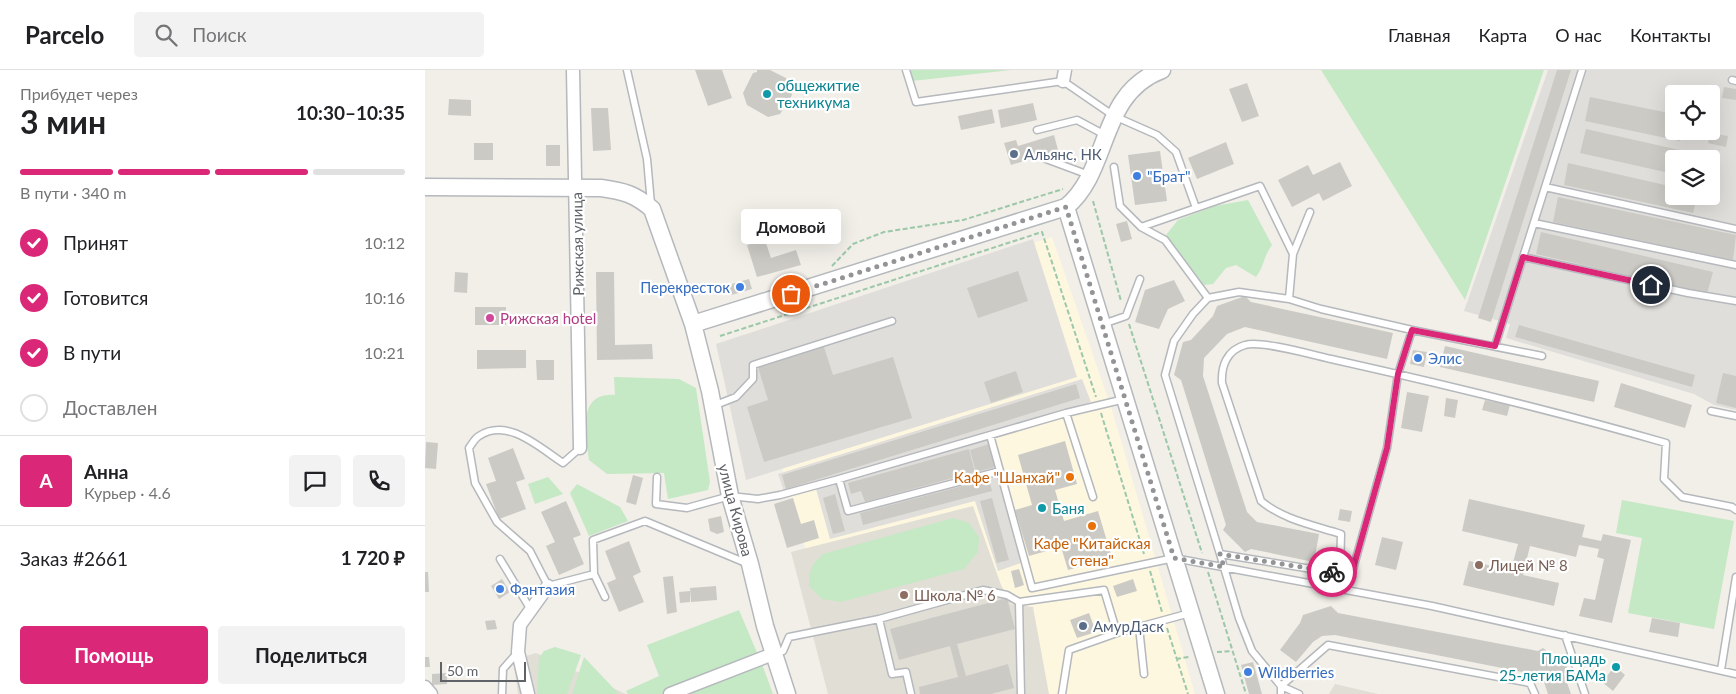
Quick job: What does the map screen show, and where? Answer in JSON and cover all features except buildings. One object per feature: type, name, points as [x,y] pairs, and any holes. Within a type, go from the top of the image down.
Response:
[{"type":"street","name":"Рижская улица","points":[[573,70],[580,448]]},
{"type":"street","points":[[693,324],[1066,207],[1079,194],[1090,175],[1105,135],[1125,97],[1141,83],[1162,70]]},
{"type":"street","points":[[425,187],[601,188],[620,191],[639,198],[652,209]]},
{"type":"street","points":[[1066,207],[1216,694]]},
{"type":"street","name":"улица Кирова","points":[[652,209],[693,324],[730,496],[773,654],[787,694]]},
{"type":"street","points":[[528,694],[518,652],[520,625],[548,586]]},
{"type":"street","points":[[670,694],[773,654]]},
{"type":"street","points":[[425,687],[431,694]]},
{"type":"lane","points":[[627,70],[647,160],[652,209]]},
{"type":"lane","points":[[906,70],[916,102],[1064,76],[1114,116],[1157,135],[1176,152],[1196,208]]},
{"type":"lane","points":[[1495,346],[1582,70]]},
{"type":"lane","points":[[1037,130],[1077,120],[1105,135]]},
{"type":"lane","points":[[1046,159],[1090,175]]},
{"type":"lane","points":[[1114,168],[1120,206],[1141,227],[1165,240],[1208,298]]},
{"type":"lane","points":[[1141,227],[1260,186],[1293,254]]},
{"type":"lane","points":[[1545,187],[1736,229]]},
{"type":"lane","points":[[1289,299],[1293,254],[1310,212]]},
{"type":"lane","points":[[1534,223],[1736,265]]},
{"type":"lane","points":[[1523,257],[1688,293],[1736,301]]},
{"type":"lane","points":[[1102,325],[1126,316],[1140,279]]},
{"type":"lane","points":[[1299,694],[1281,686],[1252,651],[1239,618],[1165,375],[1174,341],[1193,314],[1208,298],[1239,292],[1289,299],[1321,309],[1412,330],[1542,356]]},
{"type":"lane","points":[[712,406],[736,397],[753,379],[753,365],[892,322]]},
{"type":"lane","points":[[1345,589],[1353,569],[1387,448],[1398,374],[1412,330]]},
{"type":"lane","points":[[1340,570],[1341,534],[1293,519],[1274,511],[1261,501],[1222,383],[1225,361],[1235,349],[1247,344],[1270,346],[1398,374],[1615,428],[1666,443],[1664,479],[1681,497],[1732,507],[1736,510]]},
{"type":"lane","points":[[657,477],[656,504],[687,508],[730,496],[758,499],[839,480],[1066,412],[1125,399]]},
{"type":"lane","points":[[1711,411],[1736,416]]},
{"type":"lane","points":[[1066,412],[1093,497]]},
{"type":"lane","points":[[580,448],[563,463],[511,431],[494,429],[478,436],[469,448],[475,483],[497,522],[530,551],[548,586],[594,574]]},
{"type":"lane","points":[[989,435],[1032,588],[1174,558],[1432,606],[1736,674]]},
{"type":"lane","points":[[839,480],[847,511],[1000,471]]},
{"type":"lane","points":[[605,596],[594,574],[593,540],[645,520],[750,564]]},
{"type":"lane","points":[[1220,554],[1336,573],[1340,570],[1353,569]]},
{"type":"lane","points":[[500,559],[531,610]]},
{"type":"lane","points":[[1721,670],[1736,577]]},
{"type":"lane","points":[[773,654],[783,651],[789,637],[879,619],[983,590],[1007,595],[1019,602],[1103,590],[1117,633]]},
{"type":"lane","points":[[1019,602],[1021,694]]},
{"type":"lane","points":[[1061,694],[1069,650],[1117,633],[1191,613]]},
{"type":"lane","points":[[879,619],[892,674],[906,672],[911,694]]},
{"type":"lane","points":[[1139,627],[1144,674]]},
{"type":"lane","points":[[1565,635],[1585,694]]},
{"type":"lane","points":[[1281,694],[1281,686],[1328,646],[1531,683],[1535,694]]},
{"type":"lane","points":[[502,694],[503,669],[518,652]]},
{"type":"path","points":[[830,268],[853,244],[884,232],[963,220],[1068,188]]},
{"type":"path","points":[[1093,201],[1126,316],[1246,694]]},
{"type":"path","points":[[720,336],[1043,232],[1188,694]]},
{"type":"path","points":[[1214,653],[1232,651]]},
{"type":"path","points":[[1177,659],[1189,656]]},
{"type":"shaded area","points":[[1548,70],[1736,70],[1736,410],[1714,405],[1694,394],[1506,338],[1510,324],[1464,311]]},
{"type":"shaded area","points":[[1052,237],[1112,410],[1195,694],[847,694],[744,334]]},
{"type":"shaded area","points":[[1033,239],[1077,377],[746,480],[716,344]]},
{"type":"shaded area","points":[[1082,379],[1091,402],[988,433],[1021,563],[998,571],[975,501],[830,539],[816,489],[786,497],[778,474]]},
{"type":"shaded area","name":"Школа № 6","points":[[973,506],[1001,585],[1011,604],[1033,607],[1049,694],[828,694],[791,552]]},
{"type":"shaded area","points":[[536,653],[626,694],[518,694],[513,660]]},
{"type":"shaded area","points":[[1335,684],[1378,694],[1329,694]]},
{"type":"green space","points":[[911,70],[1011,70],[912,81]]},
{"type":"green space","points":[[1321,70],[1544,70],[1465,300]]},
{"type":"green space","points":[[1248,200],[1272,245],[1261,269],[1256,277],[1236,265],[1226,268],[1213,284],[1204,285],[1166,235],[1178,220],[1215,206]]},
{"type":"green space","points":[[614,377],[679,379],[696,388],[710,482],[708,490],[668,499],[664,473],[607,474],[589,460],[586,439],[586,417],[594,401],[603,396],[615,395]]},
{"type":"green space","points":[[548,477],[563,494],[535,504],[528,484]]},
{"type":"green space","points":[[577,484],[620,507],[628,521],[589,536],[570,493]]},
{"type":"green space","points":[[1622,500],[1734,521],[1714,629],[1628,613],[1642,538],[1616,533]]},
{"type":"green space","points":[[953,518],[969,523],[979,537],[978,552],[964,569],[841,602],[822,599],[809,586],[811,568],[823,554]]},
{"type":"green space","points":[[739,610],[758,655],[662,694],[628,694],[626,691],[659,676],[647,645]]},
{"type":"green space","points":[[555,647],[581,655],[567,694],[537,694],[539,658],[544,651]]},
{"type":"green space","points":[[584,657],[619,694],[572,694]]},
{"type":"green space","points":[[762,664],[773,694],[685,694]]},
{"type":"way so far","points":[[791,294],[1066,207],[1174,558],[1224,567],[1220,554],[1332,572]]},
{"type":"place","name":"общежитие техникума","points":[[767,94]]},
{"type":"place","name":"Альянс, НК","points":[[1014,154]]},
{"type":"place","name":"\"Брат\"","points":[[1137,176]]},
{"type":"place","name":"Перекресток","points":[[740,287]]},
{"type":"place","name":"Домовой","points":[[791,294]]},
{"type":"place","name":"Рижская hotel","points":[[490,318]]},
{"type":"place","name":"Элис","points":[[1418,358]]},
{"type":"place","name":"Кафе \"Шанхай\"","points":[[1070,477]]},
{"type":"place","name":"Баня","points":[[1042,508]]},
{"type":"place","name":"Кафе \"Китайская стена\"","points":[[1092,526]]},
{"type":"place","name":"Лицей № 8","points":[[1479,565]]},
{"type":"place","name":"Фантазия","points":[[500,589]]},
{"type":"place","name":"Школа № 6","points":[[904,595]]},
{"type":"place","name":"АмурДаск","points":[[1083,626]]},
{"type":"place","name":"Площадь 25-летия БАМа","points":[[1616,667]]},
{"type":"place","name":"Wildberries","points":[[1248,672]]},
{"type":"route","points":[[1332,572],[1336,573],[1340,570],[1353,569],[1387,448],[1398,374],[1412,330],[1495,346],[1523,257],[1651,285]]}]
